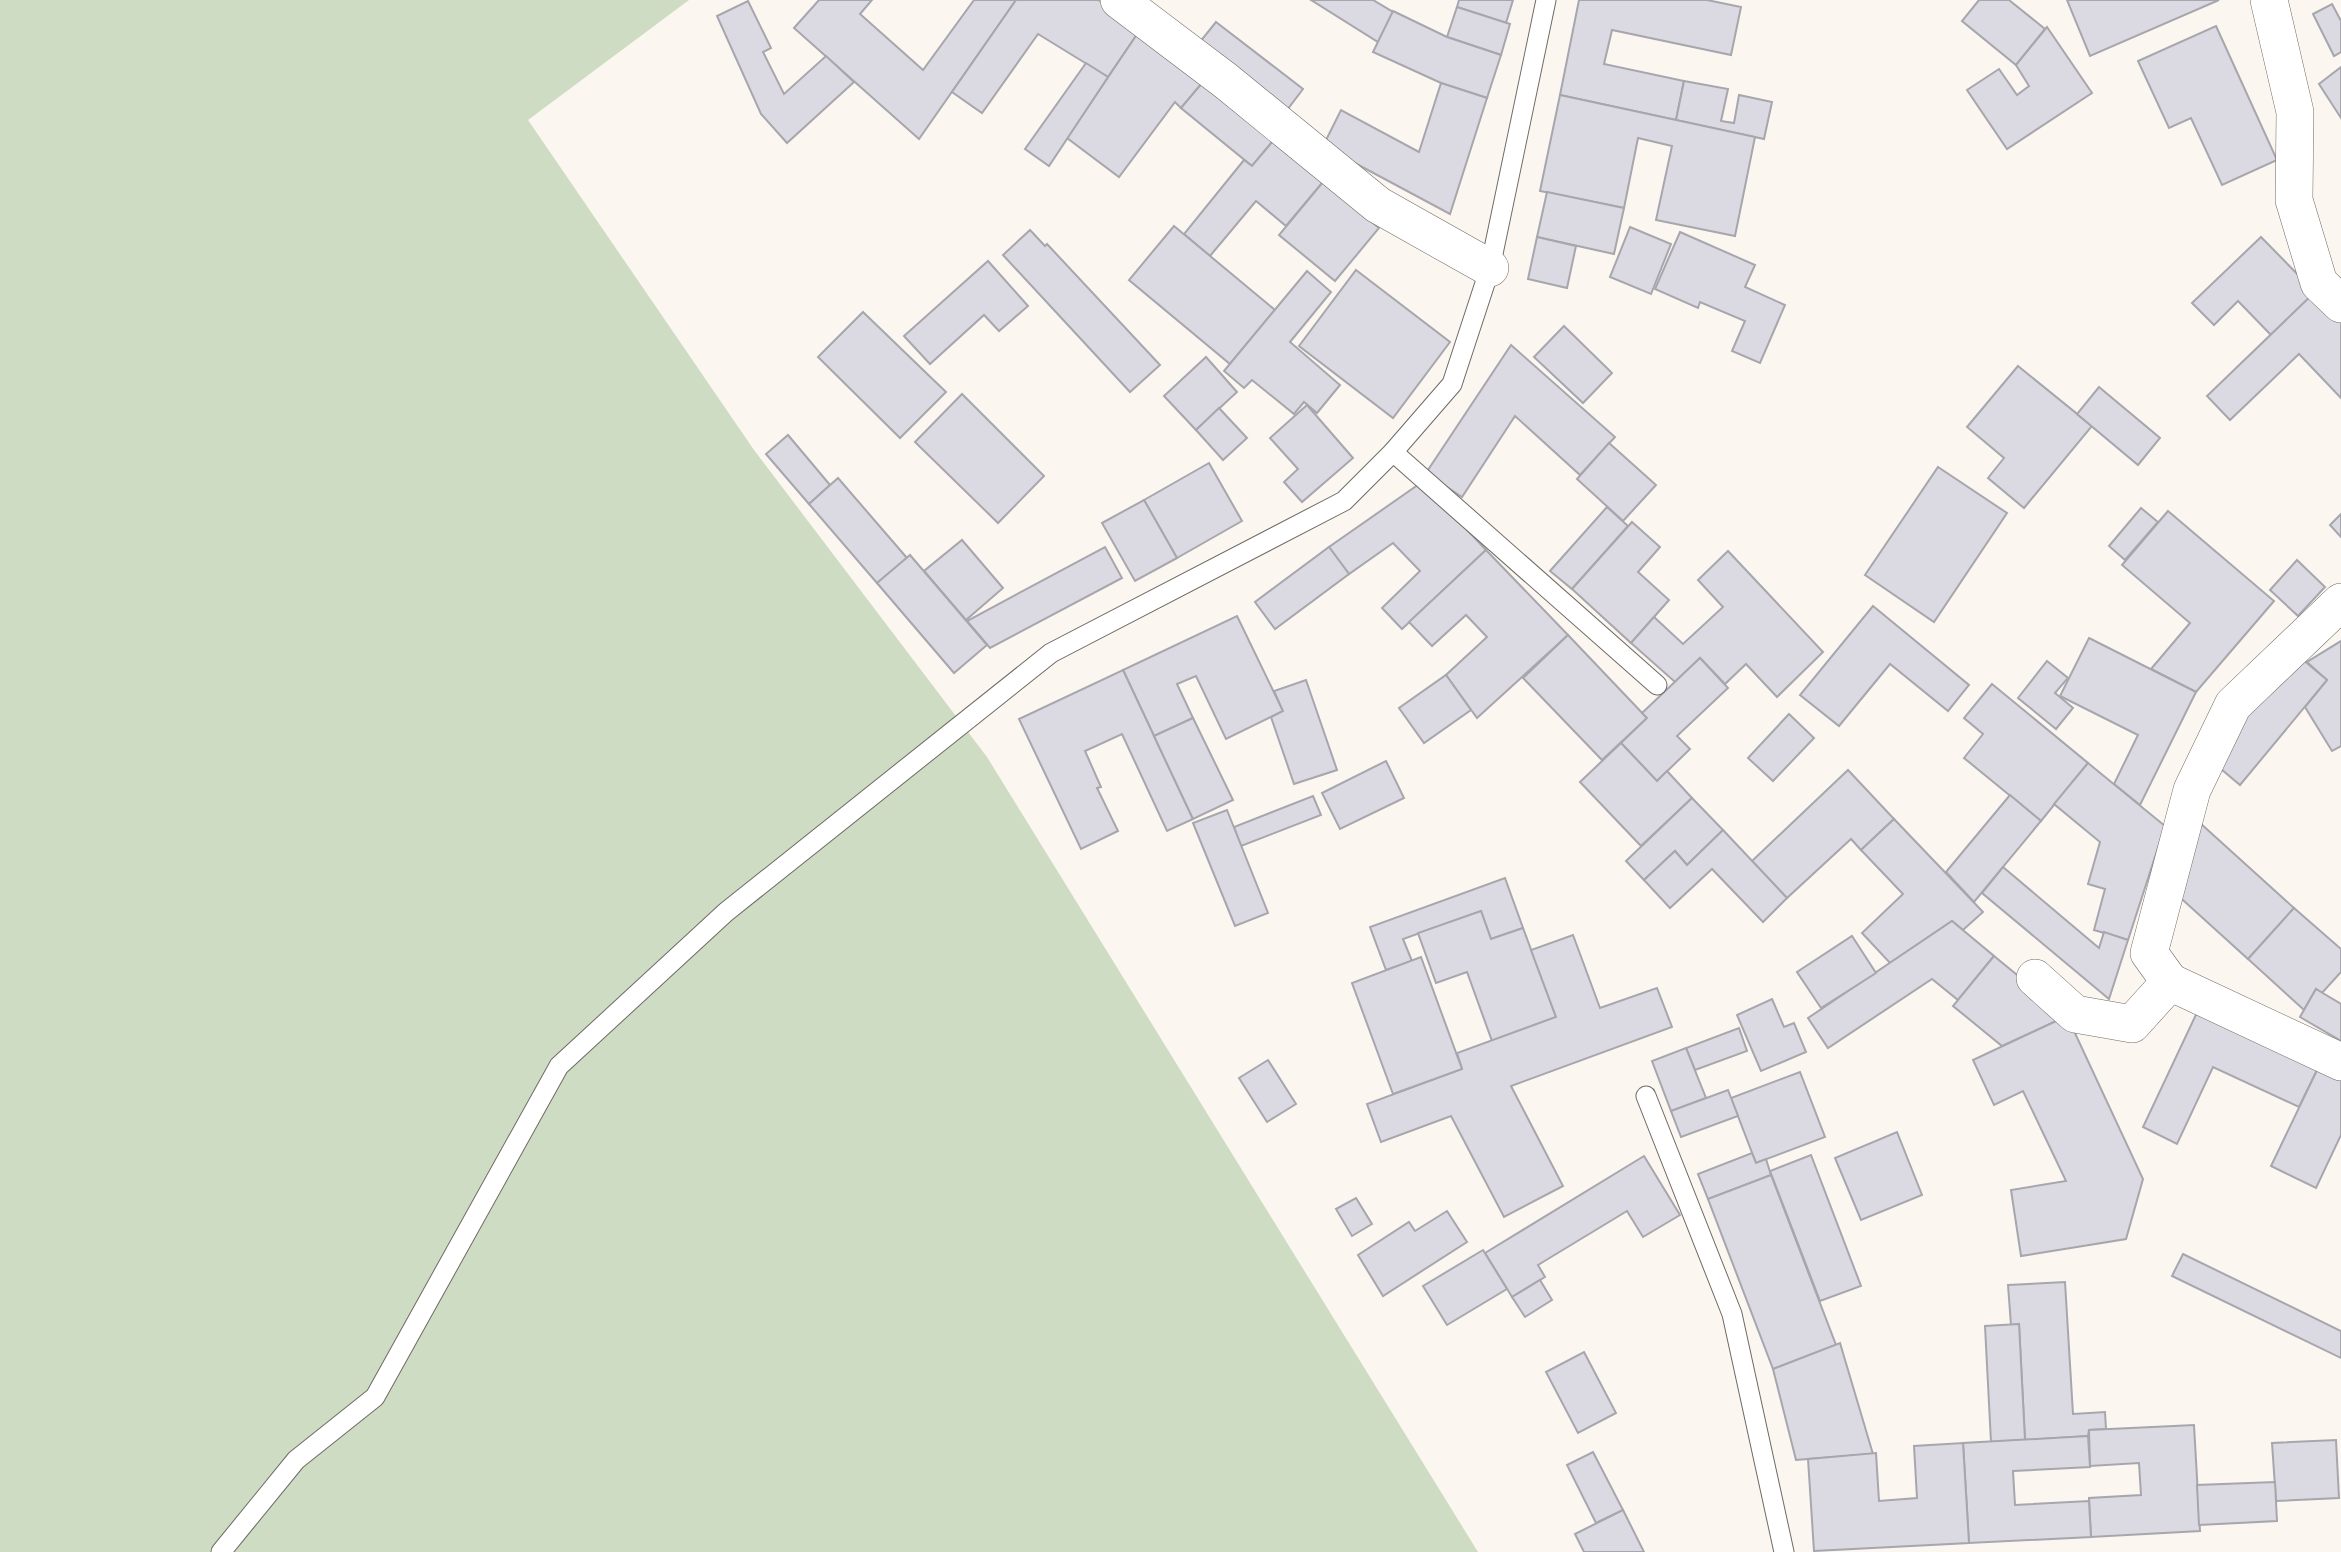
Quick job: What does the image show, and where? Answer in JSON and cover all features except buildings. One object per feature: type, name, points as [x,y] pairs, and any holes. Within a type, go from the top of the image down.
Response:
[{"type":"street","points":[[1119,0],[1226,81],[1378,205],[1490,268]]},
{"type":"street","points":[[2269,0],[2295,112],[2294,200],[2319,283],[2341,304]]},
{"type":"street","points":[[2341,602],[2233,705],[2192,790],[2149,953],[2170,982],[2341,1062]]},
{"type":"street","points":[[2035,978],[2075,1014],[2132,1024],[2170,982]]},
{"type":"lane","points":[[221,1552],[296,1460],[375,1397],[559,1066],[726,912],[1051,653],[1344,501],[1393,452],[1452,384],[1490,268],[1546,0]]},
{"type":"lane","points":[[1393,452],[1657,685]]},
{"type":"lane","points":[[1646,1096],[1732,1314],[1784,1552]]},
{"type":"green space","points":[[0,0],[689,0],[528,120],[754,450],[987,757],[1478,1552],[0,1552]]}]
